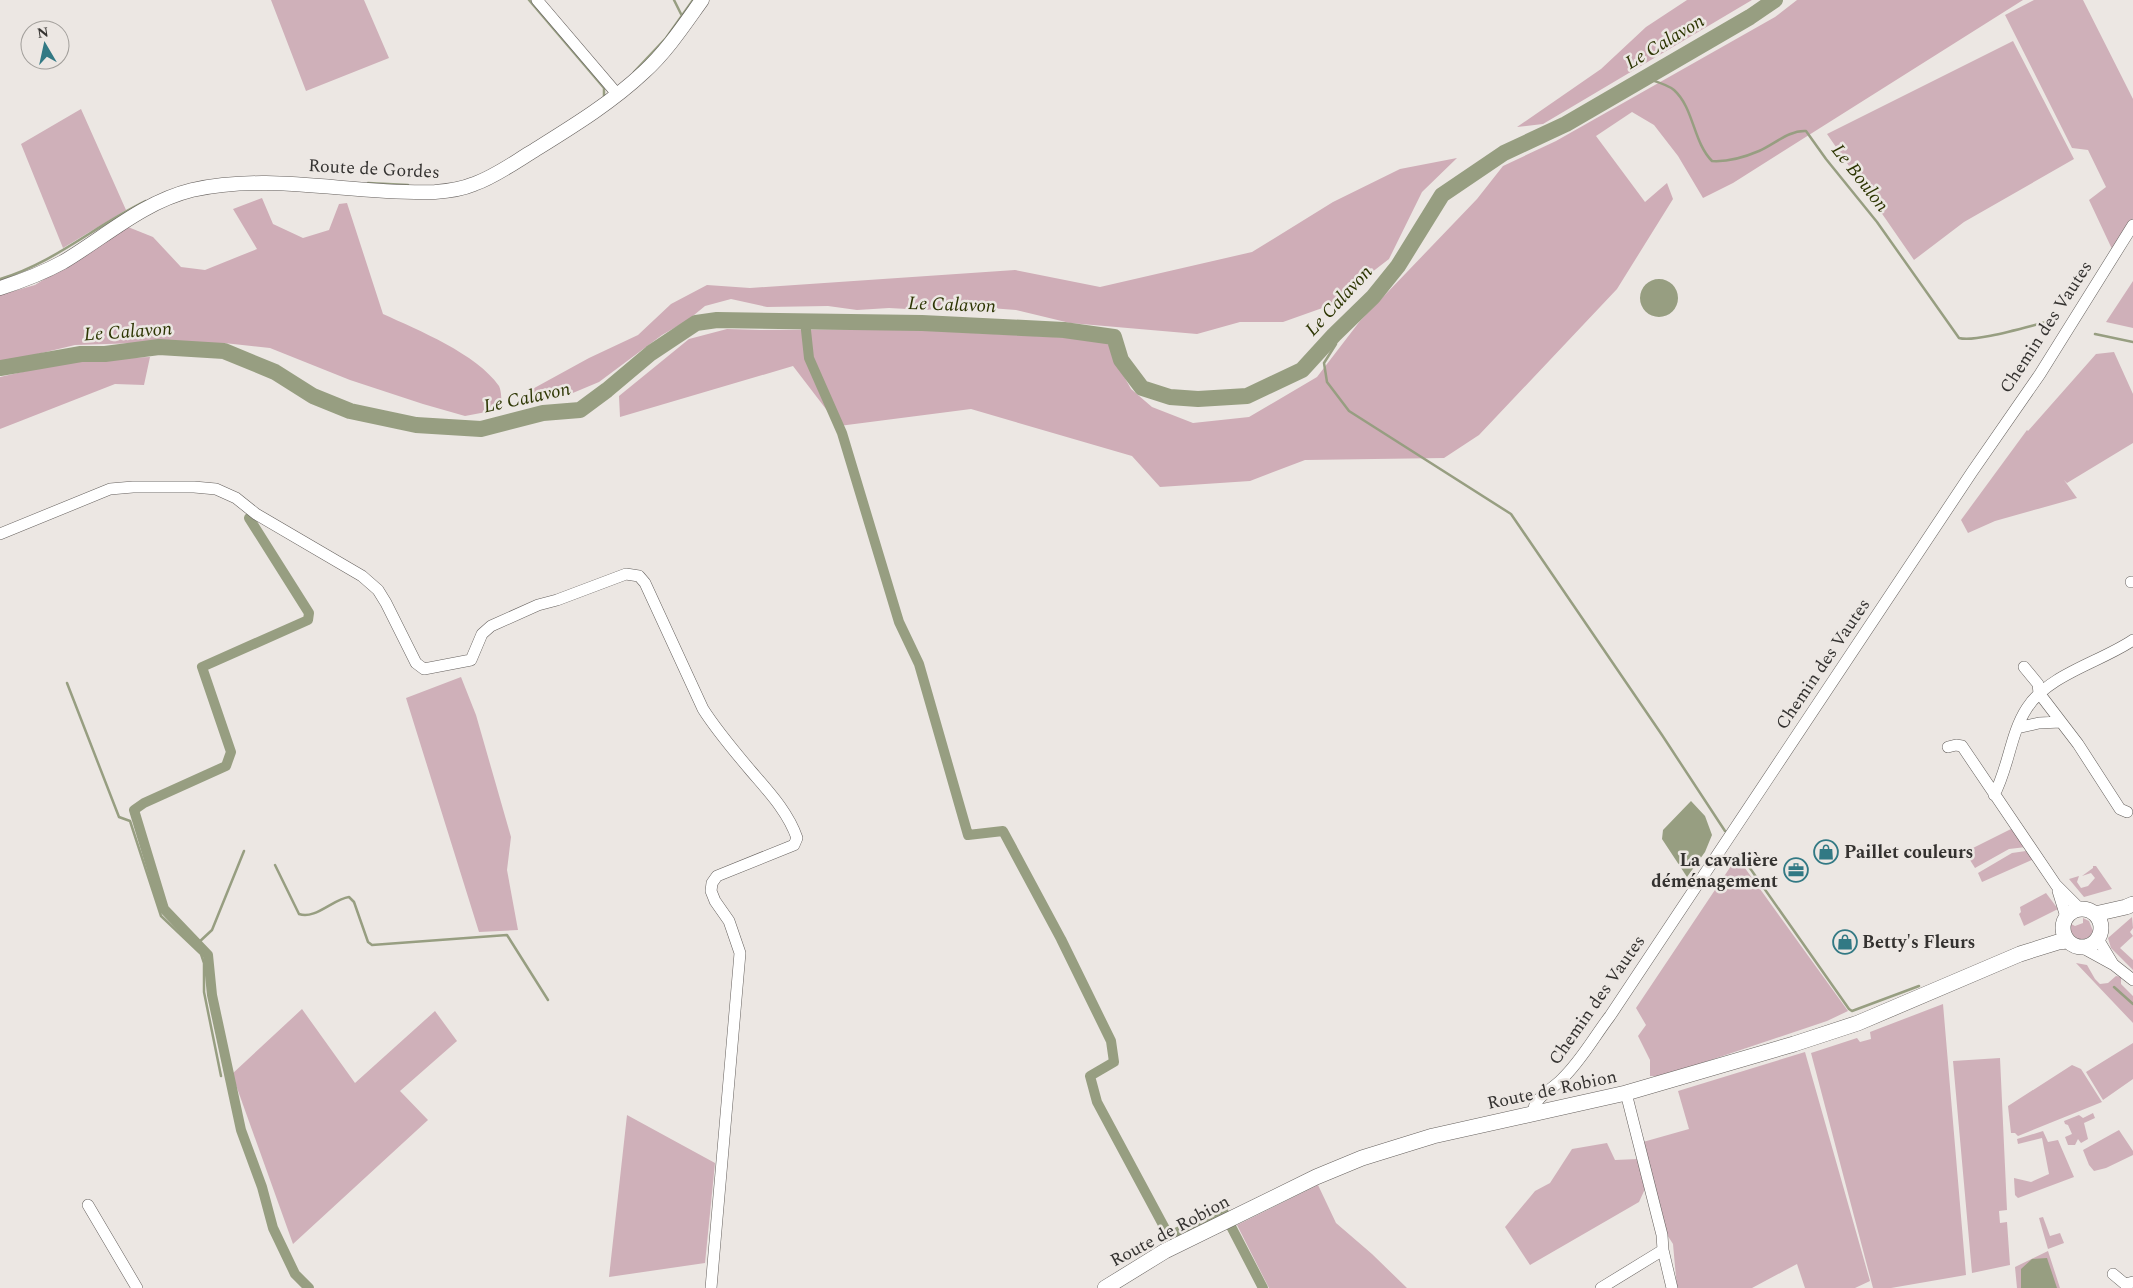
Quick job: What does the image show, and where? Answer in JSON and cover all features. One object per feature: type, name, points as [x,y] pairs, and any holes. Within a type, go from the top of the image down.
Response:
[{"type":"main road","points":[[2129,906],[2089,947],[2074,946],[2067,941],[2062,930],[2064,920],[2087,911],[2129,906]]},
{"type":"main road","points":[[2087,911],[2100,923],[2100,934]]},
{"type":"main road","name":"Route de Robion","points":[[2020,954],[2064,920]]},
{"type":"main road","name":"Route de Robion","points":[[1105,1288],[1165,1251],[1316,1177],[1362,1158],[1434,1136],[1626,1093],[1794,1044],[1858,1023],[2020,954],[2067,941]]},
{"type":"street","points":[[537,0],[618,95]]},
{"type":"street","name":"Route de Gordes","points":[[0,288],[24,281],[63,262],[133,216],[172,197],[190,191],[228,183],[268,182],[434,192],[464,188],[488,178],[559,135],[618,95],[664,51],[702,0]]},
{"type":"street","name":"Chemin des Vautes","points":[[1533,1114],[1534,1106],[1549,1089],[1562,1080],[1610,1016],[1972,472],[2040,374],[2133,225]]},
{"type":"street","points":[[0,534],[110,489],[176,486],[216,490],[236,498],[256,514],[362,576],[378,590],[416,663],[424,669],[471,660],[482,634],[491,626],[538,605],[557,600],[626,574],[639,576],[645,583],[703,709],[716,728],[779,804],[794,828],[797,838],[794,845],[717,876],[712,883],[711,891],[715,901],[729,921],[740,953],[711,1288]]},
{"type":"street","points":[[1994,794],[2000,784],[2017,728],[2027,708],[2040,693],[2074,671],[2133,640]]},
{"type":"street","points":[[2024,666],[2038,684],[2040,693],[2120,808],[2127,812]]},
{"type":"street","points":[[2017,728],[2039,723],[2061,722]]},
{"type":"street","points":[[1948,747],[1962,746],[2056,885],[2087,911]]},
{"type":"street","points":[[2056,885],[2064,920]]},
{"type":"street","points":[[2100,934],[2114,965]]},
{"type":"street","points":[[2083,948],[2114,965],[2133,980]]},
{"type":"street","points":[[1626,1093],[1662,1235],[1663,1250],[1672,1288]]},
{"type":"street","points":[[88,1205],[137,1288]]},
{"type":"street","points":[[1601,1288],[1663,1250]]},
{"type":"street","points":[[2114,1274],[2125,1284],[2133,1282]]},
{"type":"shaded area","points":[[271,0],[364,0],[389,58],[306,91]]},
{"type":"shaded area","points":[[1687,0],[1752,0],[1543,124],[1517,127],[1601,69],[1646,27]]},
{"type":"shaded area","points":[[1797,0],[2023,0],[1733,183],[1703,198],[1678,156],[1654,125],[1632,112],[1596,136],[1645,202],[1667,183],[1673,199],[1617,289],[1479,435],[1444,458],[1305,460],[1250,481],[1160,487],[1132,456],[971,409],[839,426],[793,366],[620,417],[619,396],[689,339],[727,329],[899,329],[1110,340],[1115,360],[1131,389],[1152,407],[1193,423],[1249,417],[1317,377],[1360,321],[1477,199],[1503,166],[1556,141],[1775,17]]},
{"type":"shaded area","points":[[2034,0],[2083,0],[2133,99],[2133,219],[2112,249],[2089,200],[2106,187],[2088,150],[2072,148],[2005,15]]},
{"type":"shaded area","points":[[2013,41],[2074,159],[1964,222],[1914,260],[1827,134]]},
{"type":"shaded area","points":[[81,109],[126,210],[63,248],[21,144]]},
{"type":"shaded area","points":[[1457,158],[1422,192],[1389,259],[1328,306],[1283,322],[1240,322],[1197,334],[1070,323],[1016,310],[964,306],[925,310],[889,308],[857,310],[828,306],[767,307],[731,299],[705,306],[599,382],[568,395],[542,399],[527,392],[589,358],[638,335],[671,304],[707,285],[750,288],[1015,270],[1100,287],[1252,252],[1333,202],[1400,169]]},
{"type":"shaded area","points":[[262,198],[273,224],[303,238],[329,230],[339,204],[347,203],[383,314],[446,344],[477,363],[499,386],[502,409],[465,416],[350,380],[270,348],[224,343],[75,345],[0,363],[0,295],[35,285],[128,227],[153,237],[181,267],[205,270],[257,249],[233,209]]},
{"type":"shaded area","points":[[1659,279],[1672,285],[1678,298],[1672,311],[1659,317],[1646,311],[1640,298],[1646,285]]},
{"type":"shaded area","points":[[2133,281],[2133,328],[2106,322]]},
{"type":"shaded area","points":[[2114,352],[2133,394],[2133,443],[2067,483],[2064,480],[2077,498],[1995,521],[1968,533],[1961,520],[2027,430],[2096,354]]},
{"type":"shaded area","points":[[150,357],[144,385],[115,384],[0,429],[0,377],[75,360]]},
{"type":"shaded area","points":[[461,677],[476,715],[511,837],[507,870],[518,930],[479,932],[406,698]]},
{"type":"shaded area","points":[[1691,801],[1705,816],[1712,835],[1705,852],[1687,877],[1662,839],[1663,830]]},
{"type":"shaded area","points":[[2013,828],[2026,847],[2009,849],[1975,868],[1965,852]]},
{"type":"shaded area","points":[[2026,851],[2034,859],[1982,882],[1978,873],[2012,853]]},
{"type":"shaded area","points":[[1737,857],[1848,1011],[1827,1021],[1663,1076],[1650,1076],[1650,1060],[1638,1036],[1646,1025],[1636,1008]]},
{"type":"shaded area","points":[[2093,866],[2096,866],[2112,889],[2084,897],[2069,879],[2079,876],[2077,882],[2081,888],[2088,886],[2095,878],[2091,873],[2082,876]]},
{"type":"shaded area","points":[[2046,893],[2058,909],[2024,926],[2019,914],[2021,912],[2020,907]]},
{"type":"shaded area","points":[[2132,917],[2133,928],[2130,932],[2133,936],[2120,948],[2133,960],[2133,970],[2111,948],[2108,938]]},
{"type":"shaded area","points":[[2083,918],[2089,921],[2093,931],[2090,937],[2079,940],[2071,933],[2071,924],[2075,926],[2083,923]]},
{"type":"shaded area","points":[[2076,963],[2087,965],[2100,984],[2108,983],[2116,976],[2121,977],[2121,984],[2133,996],[2133,1023]]},
{"type":"shaded area","points":[[1943,1004],[1966,1275],[1891,1288],[1873,1288],[1811,1053],[1857,1038],[1860,1042],[1871,1039],[1870,1032]]},
{"type":"shaded area","points":[[302,1009],[355,1083],[435,1011],[457,1041],[400,1091],[428,1120],[293,1244],[232,1074]]},
{"type":"shaded area","points":[[2133,1043],[2133,1079],[2103,1100],[2086,1072]]},
{"type":"shaded area","points":[[1805,1052],[1870,1281],[1855,1288],[1805,1288],[1797,1264],[1752,1288],[1677,1288],[1673,1244],[1664,1230],[1643,1142],[1689,1129],[1678,1091]]},
{"type":"shaded area","points":[[2000,1058],[2007,1210],[1999,1211],[2000,1223],[2007,1222],[2010,1265],[1972,1273],[1953,1061]]},
{"type":"shaded area","points":[[2072,1065],[2081,1069],[2102,1102],[2018,1136],[2015,1133],[2011,1133],[2008,1106]]},
{"type":"shaded area","points":[[2093,1113],[2095,1118],[2084,1123],[2088,1139],[2081,1143],[2078,1139],[2075,1145],[2068,1145],[2065,1137],[2072,1134],[2064,1121],[2079,1115],[2083,1118]]},
{"type":"shaded area","points":[[627,1115],[715,1163],[705,1263],[609,1277]]},
{"type":"shaded area","points":[[2119,1130],[2133,1151],[2133,1155],[2106,1168],[2094,1171],[2089,1165],[2083,1150]]},
{"type":"shaded area","points":[[2043,1131],[2048,1142],[2058,1140],[2074,1177],[2018,1198],[2015,1195],[2014,1178],[2031,1182],[2049,1174],[2042,1138],[2018,1144],[2017,1139]]},
{"type":"shaded area","points":[[1607,1143],[1615,1160],[1638,1159],[1645,1189],[1639,1202],[1530,1265],[1505,1227],[1535,1191],[1550,1183],[1572,1149]]},
{"type":"shaded area","points":[[1318,1185],[1336,1223],[1407,1288],[1269,1288],[1237,1225]]},
{"type":"shaded area","points":[[2043,1217],[2050,1236],[2060,1233],[2064,1243],[2048,1249],[2039,1218]]},
{"type":"shaded area","points":[[2048,1251],[2060,1288],[2017,1288],[2015,1267]]},
{"type":"shaded area","points":[[2047,1258],[2057,1288],[2021,1288],[2021,1269],[2032,1259]]},
{"type":"waterway","points":[[529,0],[604,88],[604,98]]},
{"type":"waterway","points":[[674,0],[682,16]]},
{"type":"waterway","points":[[634,72],[666,38],[693,0]]},
{"type":"waterway","name":"Le Calavon","points":[[0,368],[81,354],[105,354],[159,347],[224,351],[275,372],[313,396],[350,411],[416,425],[481,429],[543,413],[580,410],[651,353],[696,323],[717,320],[922,323],[1064,330],[1114,337],[1121,360],[1142,388],[1170,397],[1198,399],[1247,396],[1302,370],[1373,297],[1398,266],[1442,195],[1504,153],[1566,124],[1750,17],[1775,0]]},
{"type":"waterway","name":"Le Boulon","points":[[1645,78],[1668,86],[1681,97],[1701,144],[1712,161],[1730,160],[1748,155],[1788,135],[1806,131],[1877,222],[1959,338],[1992,336],[2055,320]]},
{"type":"waterway","points":[[368,183],[408,185]]},
{"type":"waterway","points":[[0,279],[20,272],[57,254],[146,201]]},
{"type":"waterway","points":[[805,321],[809,358],[842,433],[899,622],[919,664],[968,835],[1003,831],[1061,939],[1111,1041],[1114,1062],[1090,1076],[1097,1102],[1169,1236],[1223,1211],[1263,1288]]},
{"type":"waterway","name":"Le Boulon","points":[[2095,334],[2133,342]]},
{"type":"waterway","points":[[1334,335],[1336,344],[1324,363],[1327,382],[1349,411],[1511,514],[1725,831]]},
{"type":"waterway","points":[[249,518],[309,613],[308,620],[202,667],[231,752],[226,766],[144,803],[134,810],[164,909],[208,955],[212,995],[241,1130],[262,1187],[273,1228],[295,1274],[309,1288]]},
{"type":"waterway","points":[[67,683],[119,817],[130,821],[161,916],[201,954],[204,963],[204,992],[221,1076]]},
{"type":"waterway","points":[[197,944],[212,930],[244,851]]},
{"type":"waterway","points":[[1740,854],[1849,1009],[1852,1011],[1919,986]]},
{"type":"waterway","points":[[275,865],[299,914],[305,915],[318,912],[337,901],[349,897],[354,902],[368,942],[372,945],[507,935],[548,1000]]},
{"type":"waterway","points":[[2114,987],[2133,1004]]},
{"type":"place","name":"Paillet couleurs","points":[[1826,852]]},
{"type":"place","name":"La cavalière déménagement","points":[[1796,870]]},
{"type":"place","name":"Betty's Fleurs","points":[[1845,942]]}]
